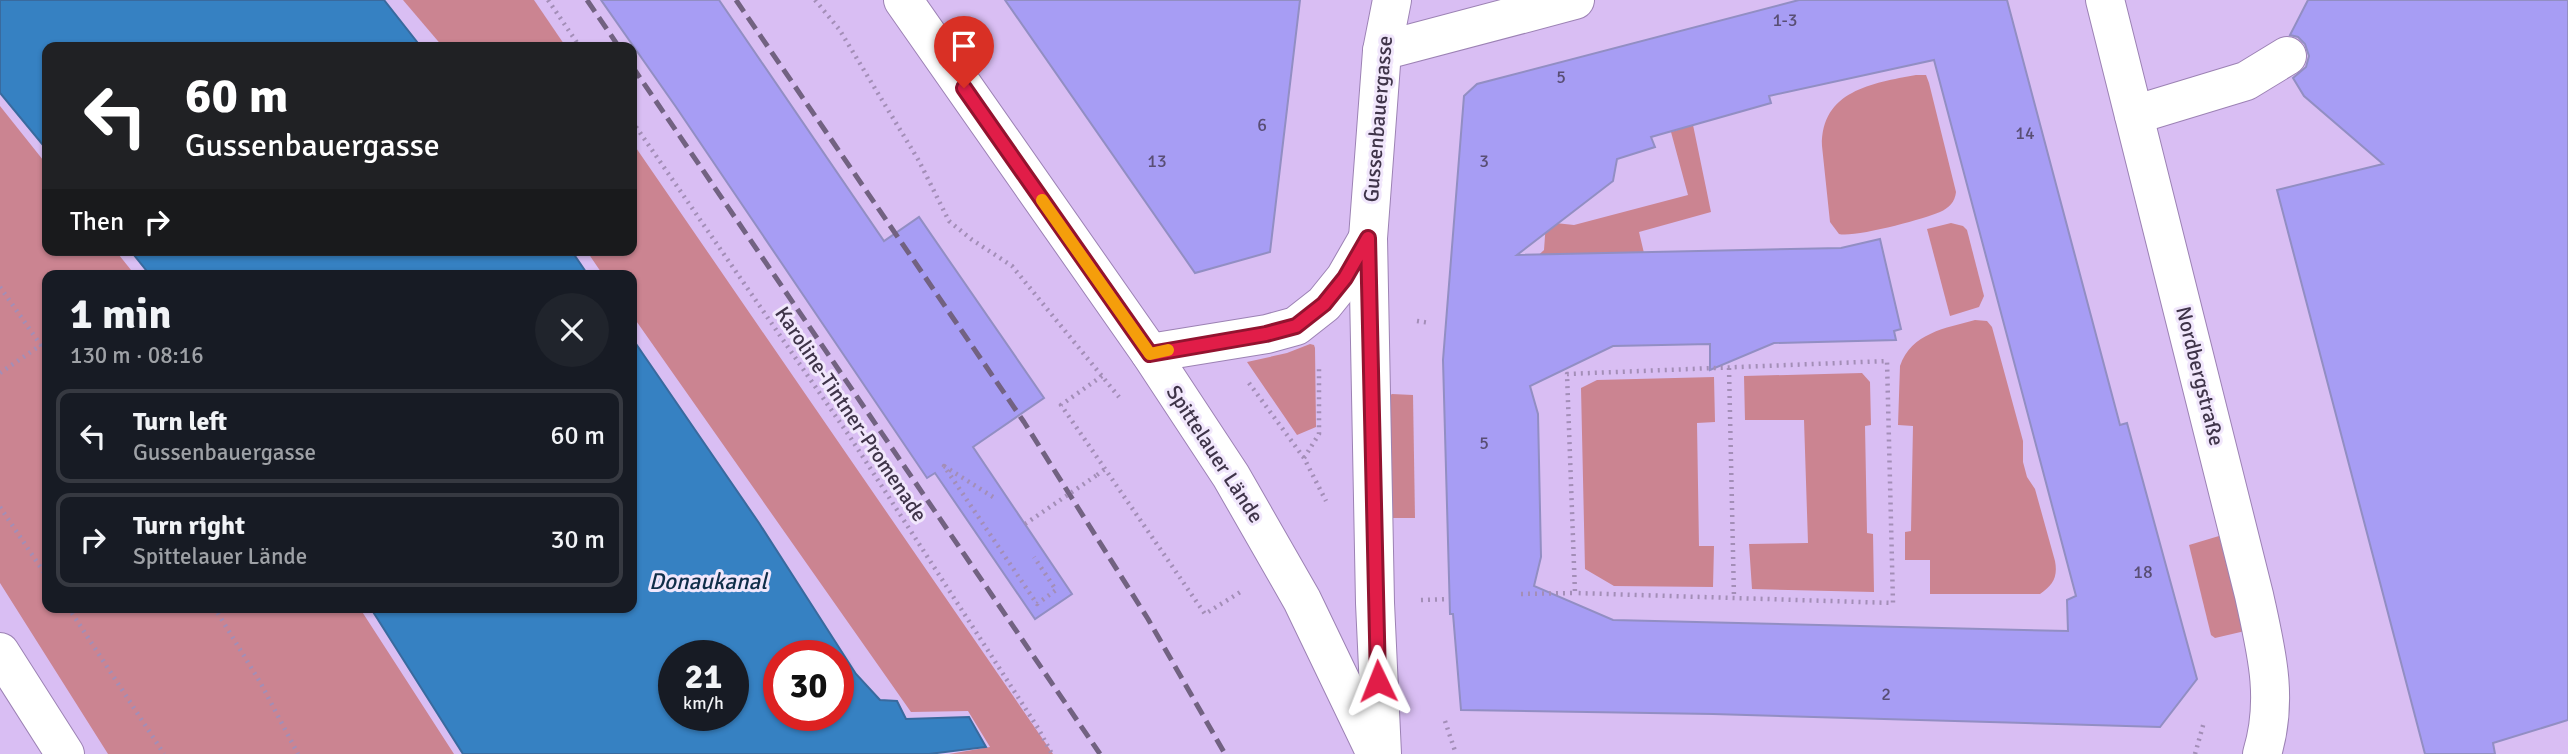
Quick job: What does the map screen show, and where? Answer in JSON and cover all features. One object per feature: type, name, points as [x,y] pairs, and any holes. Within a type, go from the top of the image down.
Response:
[{"type":"street","name":"Spittelauer Lände","points":[[903,0],[1150,354],[1231,476],[1307,611],[1376,754]]},
{"type":"street","name":"Gussenbauergasse","points":[[1382,754],[1375,603],[1368,238],[1382,51],[1392,0]]},
{"type":"street","points":[[1382,51],[1575,0]]},
{"type":"street","name":"Nordbergstraße","points":[[2105,0],[2251,581],[2266,653],[2272,699],[2262,754]]},
{"type":"street","points":[[2134,115],[2246,81],[2287,56]]},
{"type":"street","name":"Gussenbauergasse","points":[[1150,354],[1266,334],[1296,326],[1324,304],[1345,278],[1368,238]]},
{"type":"street","points":[[0,652],[65,754]]},
{"type":"path","points":[[548,0],[577,42]]},
{"type":"path","points":[[815,0],[846,40],[919,161],[948,221],[1012,266],[1127,408]]},
{"type":"path","name":"Karoline-Tintner-Promenade","points":[[637,128],[850,437],[1038,728],[1052,754]]},
{"type":"path","points":[[0,288],[41,345],[0,373]]},
{"type":"path","points":[[1369,324],[1430,323]]},
{"type":"path","points":[[1304,457],[1319,434],[1319,360]]},
{"type":"path","points":[[1521,594],[1576,593],[1893,603],[1887,361],[1567,374],[1576,593]]},
{"type":"path","points":[[1729,368],[1734,598]]},
{"type":"path","points":[[1102,376],[1061,405],[1205,614],[1245,589]]},
{"type":"path","points":[[1248,382],[1304,457],[1321,495],[1328,504]]},
{"type":"path","points":[[993,497],[944,466],[1037,604],[1056,590],[1034,557]]},
{"type":"path","points":[[1025,524],[1105,469]]},
{"type":"path","points":[[0,507],[42,570]]},
{"type":"path","points":[[1412,601],[1449,599]]},
{"type":"path","points":[[72,613],[164,754]]},
{"type":"path","points":[[218,613],[260,682],[298,754]]},
{"type":"path","points":[[1445,721],[1456,754]]},
{"type":"path","points":[[2195,754],[2204,722]]},
{"type":"shaded area","points":[[403,0],[534,0],[563,42],[439,42]]},
{"type":"shaded area","points":[[1926,75],[1929,83],[1956,192],[1954,199],[1943,210],[1920,219],[1873,231],[1839,234],[1830,222],[1822,146],[1824,127],[1830,113],[1840,101],[1867,86]]},
{"type":"shaded area","points":[[0,106],[42,159],[42,256],[120,256],[131,270],[42,270],[42,613],[363,613],[454,754],[108,754],[0,583]]},
{"type":"shaded area","points":[[1693,125],[1711,212],[1639,232],[1644,253],[1531,262],[1544,250],[1546,222],[1574,225],[1688,195],[1671,132]]},
{"type":"shaded area","points":[[637,149],[1053,754],[949,754],[990,747],[968,711],[911,712],[637,322],[637,270],[600,270],[590,256],[637,256]]},
{"type":"shaded area","points":[[1951,223],[1967,230],[1984,296],[1979,307],[1950,316],[1927,229]]},
{"type":"shaded area","points":[[1975,320],[1987,321],[1992,327],[2023,441],[2023,462],[2027,477],[2035,489],[2055,561],[2054,580],[2040,594],[1930,594],[1930,560],[1905,560],[1905,532],[1911,531],[1913,426],[1898,425],[1900,366],[1912,346],[1921,339],[1941,329]]},
{"type":"shaded area","points":[[1310,344],[1315,348],[1316,427],[1297,435],[1247,362],[1287,353]]},
{"type":"shaded area","points":[[1862,373],[1870,382],[1871,425],[1865,426],[1867,533],[1873,534],[1874,592],[1752,589],[1749,544],[1808,543],[1804,420],[1745,420],[1744,376]]},
{"type":"shaded area","points":[[1714,377],[1715,422],[1697,423],[1699,546],[1714,546],[1713,587],[1614,586],[1585,569],[1581,388],[1597,380]]},
{"type":"shaded area","points":[[1392,394],[1413,395],[1415,518],[1387,518],[1386,398]]},
{"type":"shaded area","points":[[2219,536],[2245,631],[2215,638],[2211,635],[2189,545]]},
{"type":"water","points":[[0,0],[384,0],[417,42],[42,42],[42,144],[0,93]]},
{"type":"water","points":[[135,256],[575,256],[585,270],[146,270]]},
{"type":"water","name":"Donaukanal","points":[[637,345],[759,523],[834,640],[763,640],[763,731],[854,731],[854,671],[880,700],[897,701],[906,719],[969,717],[986,747],[929,754],[463,754],[374,613],[637,613]]},
{"type":"building","points":[[601,0],[719,0],[884,241],[919,217],[1044,398],[973,447],[1072,594],[1035,619],[935,473],[927,478],[637,51],[637,42],[630,42]]},
{"type":"building","points":[[1005,0],[1300,0],[1270,252],[1195,273]]},
{"type":"building","points":[[1799,0],[2007,0],[2120,425],[2127,423],[2197,679],[2160,727],[1713,714],[1461,710],[1453,614],[1450,614],[1443,360],[1464,96],[1477,84]],"holes":[[[1934,60],[2076,596],[2067,600],[2068,631],[1613,620],[1534,586],[1541,557],[1538,414],[1530,386],[1613,346],[1710,344],[1710,370],[1774,343],[1896,340],[1894,331],[1901,329],[1880,239],[1841,248],[1517,255],[1613,181],[1617,159],[1655,147],[1651,137],[1771,103],[1769,96]]]},
{"type":"building","points":[[2308,0],[2568,0],[2568,720],[2493,743],[2495,754],[2425,754],[2277,190],[2383,164],[2304,96],[2293,78],[2306,67],[2309,56],[2305,44],[2298,37],[2290,35]]},
{"type":"railway","points":[[587,0],[616,42]]},
{"type":"railway","points":[[736,0],[1024,422],[1148,619],[1225,754]]},
{"type":"railway","points":[[637,73],[1100,754]]},
{"type":"slow traffic","points":[[1042,200],[1150,354],[1168,350]]},
{"type":"route","points":[[964,88],[1150,354],[1266,334],[1296,326],[1324,304],[1357,260],[1368,238],[1378,681]]}]
